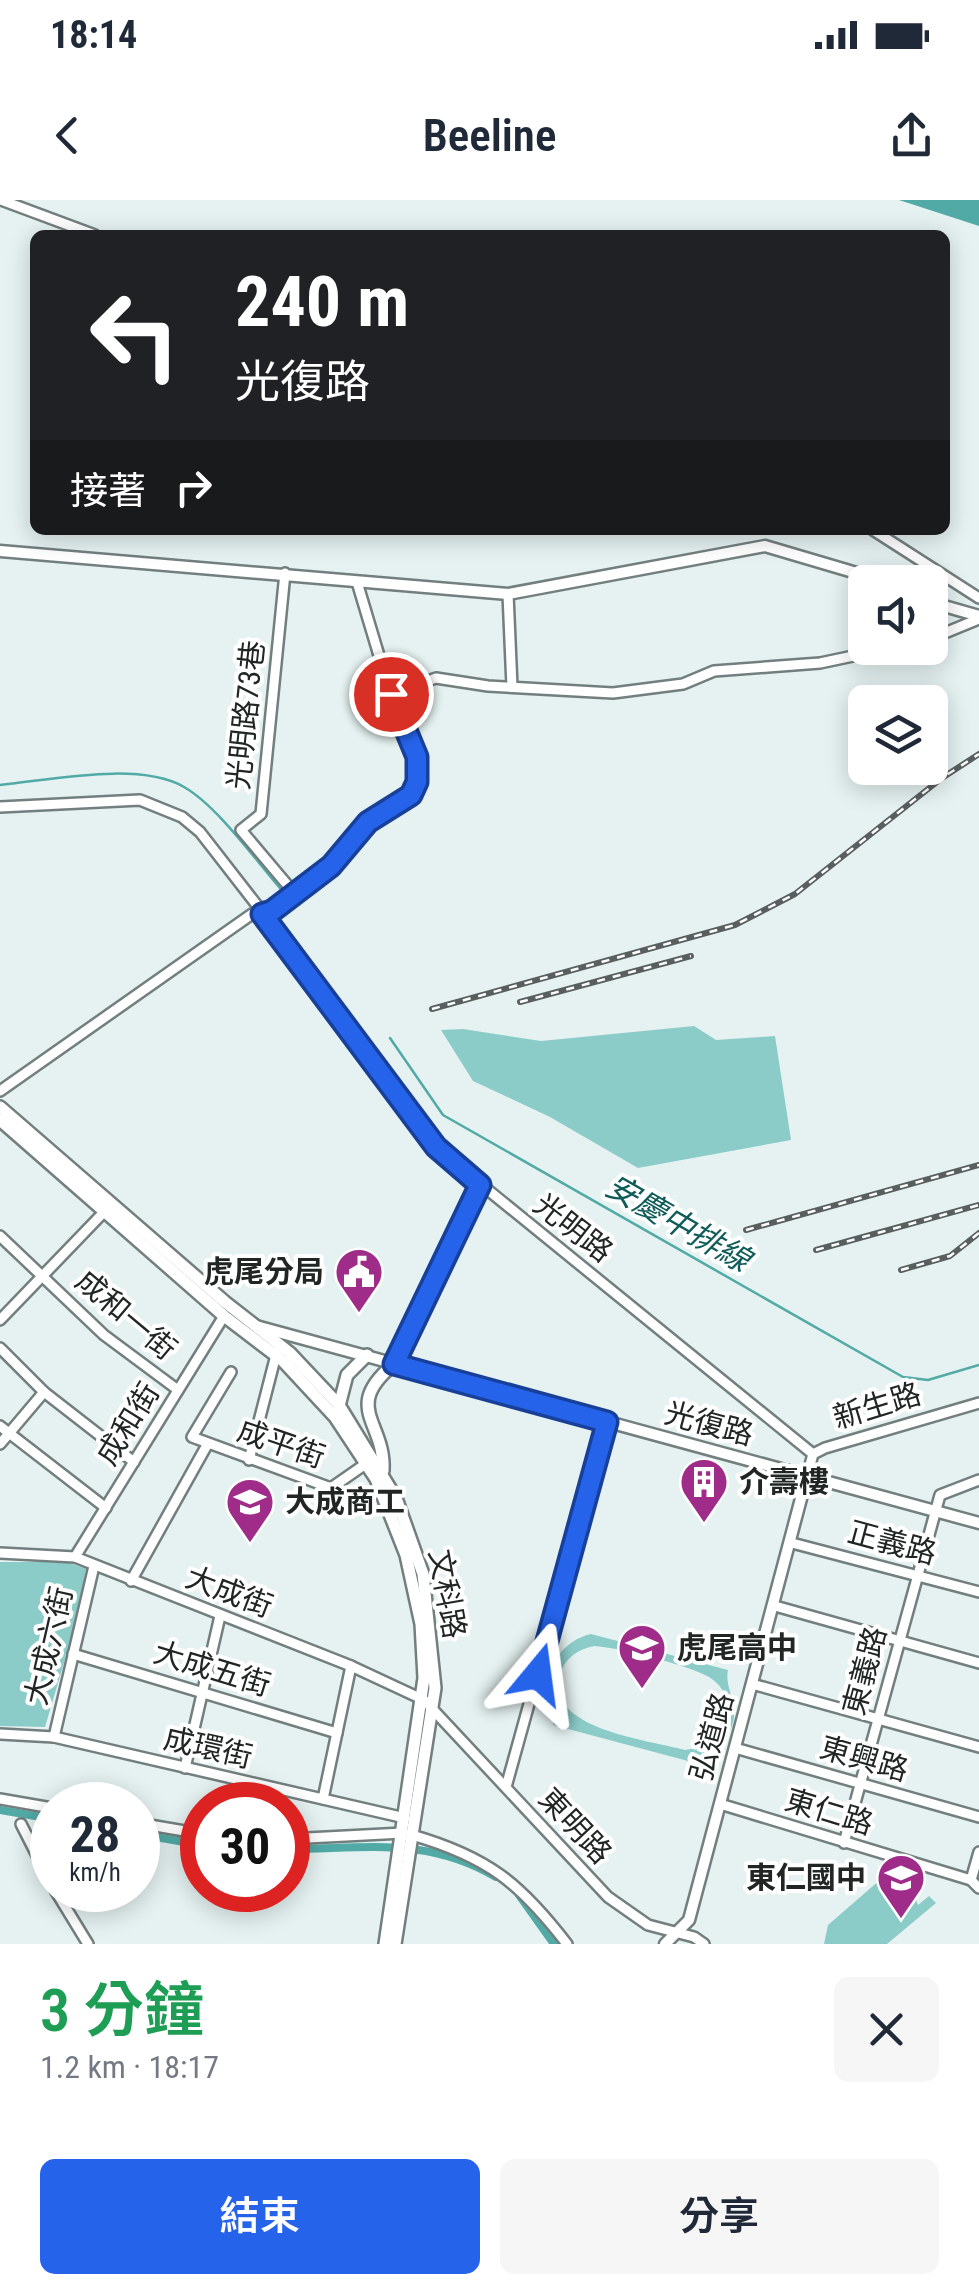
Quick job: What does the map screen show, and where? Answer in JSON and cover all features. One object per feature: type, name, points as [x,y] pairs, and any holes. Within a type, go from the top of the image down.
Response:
[{"type":"main road","points":[[0,1107],[252,1325]]},
{"type":"main road","points":[[0,1120],[224,1316]]},
{"type":"main road","name":"文科路","points":[[224,1316],[278,1344]]},
{"type":"main road","name":"文科路","points":[[252,1325],[278,1344],[383,1470],[422,1574],[433,1646],[429,1703],[408,1834]]},
{"type":"main road","points":[[337,1411],[347,1375],[367,1355]]},
{"type":"main road","points":[[383,1470],[384,1457],[366,1405],[377,1378],[394,1364]]},
{"type":"main road","name":"文科路","points":[[337,1411],[367,1463],[406,1556],[421,1624],[429,1703],[405,1818],[408,1834]]},
{"type":"main road","points":[[385,1944],[408,1834]]},
{"type":"main road","points":[[395,1944],[402,1865]]},
{"type":"street","points":[[1,200],[82,230]]},
{"type":"street","points":[[881,535],[979,598]]},
{"type":"street","points":[[0,552],[508,594],[765,546],[848,570]]},
{"type":"street","name":"光明路73巷","points":[[286,573],[260,814],[241,830],[295,894]]},
{"type":"street","points":[[0,1091],[252,914],[262,914],[295,894],[331,866],[368,822],[411,795],[417,782],[412,737],[391,694],[357,582]]},
{"type":"street","points":[[508,594],[512,687]]},
{"type":"street","points":[[948,608],[979,618]]},
{"type":"street","points":[[948,631],[979,618]]},
{"type":"street","points":[[391,694],[436,678],[613,693],[683,684],[714,671],[848,657]]},
{"type":"street","name":"光明路","points":[[0,806],[120,800],[162,806],[200,832],[436,1147],[812,1454]]},
{"type":"street","points":[[394,1364],[480,1185]]},
{"type":"street","points":[[0,1320],[104,1212]]},
{"type":"street","name":"成和一街","points":[[0,1236],[126,1354],[178,1390]]},
{"type":"street","points":[[224,1316],[252,1325]]},
{"type":"street","name":"成和街","points":[[75,1557],[224,1316]]},
{"type":"street","points":[[248,1460],[278,1344]]},
{"type":"street","name":"光復路","points":[[278,1344],[367,1355],[979,1523]]},
{"type":"street","points":[[0,1348],[44,1392],[134,1462]]},
{"type":"street","points":[[207,1445],[192,1437],[231,1372]]},
{"type":"street","points":[[0,1444],[44,1392]]},
{"type":"street","name":"新生路","points":[[807,1476],[812,1454],[979,1403]]},
{"type":"street","points":[[506,1788],[607,1422]]},
{"type":"street","points":[[0,1426],[106,1508]]},
{"type":"street","name":"成平街","points":[[131,1582],[207,1445],[331,1488],[367,1463]]},
{"type":"street","name":"弘道路","points":[[665,1944],[689,1920],[807,1476]]},
{"type":"street","points":[[934,1511],[942,1492],[979,1480]]},
{"type":"street","name":"東義路","points":[[844,1843],[934,1511]]},
{"type":"street","name":"正義路","points":[[792,1543],[979,1592]]},
{"type":"street","name":"大成街","points":[[0,1553],[75,1557],[351,1666],[429,1703]]},
{"type":"street","name":"大成六街","points":[[54,1737],[94,1566]]},
{"type":"street","points":[[775,1606],[979,1664]]},
{"type":"street","points":[[185,1768],[220,1616]]},
{"type":"street","name":"大成五街","points":[[73,1654],[337,1733]]},
{"type":"street","points":[[323,1799],[351,1666]]},
{"type":"street","points":[[752,1684],[979,1747]]},
{"type":"street","name":"東明路","points":[[429,1703],[608,1896],[648,1925],[678,1932],[704,1944]]},
{"type":"street","name":"成環街","points":[[0,1734],[54,1737],[405,1818]]},
{"type":"street","name":"東興路","points":[[736,1748],[979,1817]]},
{"type":"street","points":[[0,1799],[30,1804]]},
{"type":"street","name":"東仁路","points":[[720,1804],[975,1884]]},
{"type":"street","points":[[21,1824],[30,1841]]},
{"type":"street","points":[[310,1838],[408,1834],[482,1860],[512,1880],[567,1944]]},
{"type":"street","points":[[975,1884],[979,1852]]},
{"type":"street","points":[[69,1912],[88,1944]]},
{"type":"shaded area","points":[[899,200],[979,200],[979,226]]},
{"type":"shaded area","points":[[694,1026],[716,1040],[775,1036],[791,1140],[638,1168],[550,1117],[473,1081],[441,1030],[463,1029],[541,1041]]},
{"type":"shaded area","points":[[0,1562],[67,1562],[86,1569],[79,1612],[45,1727],[0,1726]]},
{"type":"shaded area","points":[[591,1634],[728,1670],[734,1711],[732,1726],[703,1765],[553,1725],[549,1684],[553,1664],[565,1648]],"holes":[[[594,1646],[669,1662],[709,1677],[726,1697],[727,1709],[718,1731],[698,1747],[685,1750],[625,1736],[583,1720],[567,1708],[559,1693],[560,1674],[569,1659]]]},
{"type":"shaded area","points":[[890,1878],[911,1887],[918,1905],[929,1896],[936,1903],[887,1944],[824,1944],[828,1925],[881,1879]]},
{"type":"waterway","name":"安慶中排線","points":[[0,785],[94,774],[165,779],[184,787],[211,808],[286,895]]},
{"type":"waterway","name":"安慶中排線","points":[[390,1038],[443,1115],[903,1377],[928,1380],[979,1365]]},
{"type":"waterway","points":[[0,1810],[30,1815]]},
{"type":"waterway","points":[[160,1838],[180,1841]]},
{"type":"waterway","points":[[310,1848],[420,1850],[445,1855],[496,1877]]},
{"type":"waterway","points":[[519,1895],[554,1944]]},
{"type":"railway","points":[[432,1009],[735,925],[795,894],[942,778],[979,754]]},
{"type":"railway","points":[[520,1002],[691,956]]},
{"type":"railway","points":[[746,1230],[979,1165]]},
{"type":"railway","points":[[816,1250],[979,1205]]},
{"type":"railway","points":[[901,1270],[950,1256],[979,1233]]},
{"type":"place","name":"虎尾分局","points":[[359,1314]]},
{"type":"place","name":"介壽樓","points":[[704,1524]]},
{"type":"place","name":"大成商工","points":[[250,1544]]},
{"type":"place","name":"虎尾高中","points":[[642,1690]]},
{"type":"place","name":"東仁國中","points":[[901,1920]]},
{"type":"route","points":[[391,694],[412,737],[417,757],[417,782],[411,795],[368,822],[331,866],[272,911],[262,914],[436,1147],[480,1185],[394,1364],[607,1422],[538,1674]]}]
